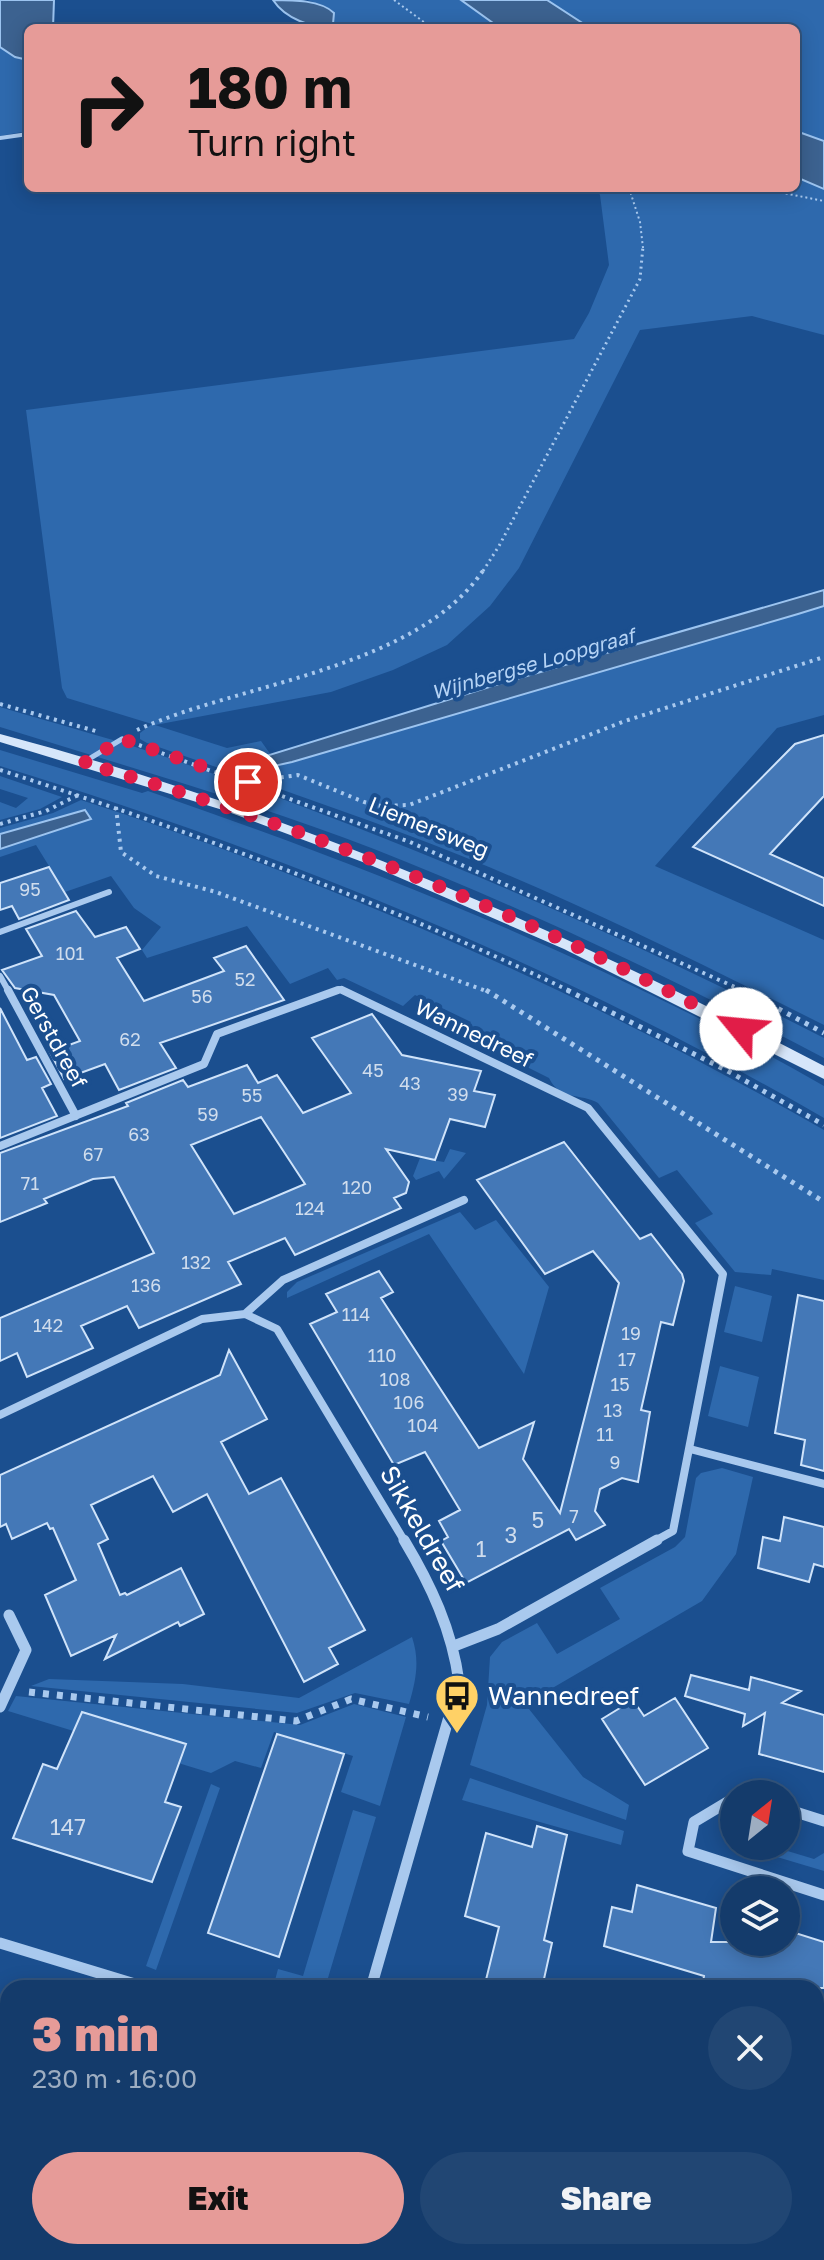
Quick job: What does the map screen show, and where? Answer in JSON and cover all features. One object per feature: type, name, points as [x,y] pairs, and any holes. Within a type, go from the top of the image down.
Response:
[{"type":"main road","points":[[0,738],[305,835],[460,897],[563,940],[824,1073]]},
{"type":"street","points":[[0,138],[24,135]]},
{"type":"street","points":[[0,932],[109,892]]},
{"type":"street","name":"Gerstdreef","points":[[0,976],[76,1116]]},
{"type":"street","name":"Wannedreef","points":[[0,1146],[204,1064],[217,1034],[340,989],[588,1108],[723,1274],[673,1531],[498,1629],[454,1646]]},
{"type":"street","points":[[0,1415],[202,1319],[245,1314],[283,1280],[464,1200]]},
{"type":"street","name":"Sikkeldreef","points":[[245,1314],[277,1329],[429,1582],[454,1646],[459,1682],[373,1980]]},
{"type":"street","points":[[690,1449],[824,1484]]},
{"type":"street","points":[[0,1707],[26,1650],[9,1615]]},
{"type":"street","points":[[720,1806],[694,1822],[688,1851],[824,1895]]},
{"type":"street","points":[[800,1813],[824,1821]]},
{"type":"street","points":[[0,1943],[122,1980]]},
{"type":"lane","points":[[84,763],[122,739]]},
{"type":"path","points":[[394,0],[427,24]]},
{"type":"path","points":[[122,739],[177,712],[373,653],[442,615],[472,587],[499,546],[640,279],[645,241],[631,192]]},
{"type":"path","points":[[778,192],[824,201]]},
{"type":"path","points":[[248,782],[298,775],[364,802],[381,806],[409,805],[625,721],[824,657]]},
{"type":"path","name":"Liemersweg","points":[[0,704],[122,739],[410,842],[724,980],[824,1033]]},
{"type":"path","points":[[0,770],[116,807],[365,899],[609,1009],[824,1125]]},
{"type":"path","points":[[0,824],[46,811],[79,795]]},
{"type":"path","points":[[116,807],[121,852],[156,876],[229,897],[480,986],[824,1202]]},
{"type":"path","points":[[9,1687],[296,1721],[351,1699],[449,1722]]},
{"type":"shaded area","points":[[0,0],[54,0],[53,24],[24,24],[24,59],[0,47]]},
{"type":"shaded area","points":[[273,0],[322,5],[334,13],[333,24],[308,24]]},
{"type":"shaded area","points":[[307,0],[461,0],[494,24],[333,24],[323,5]]},
{"type":"shaded area","points":[[461,0],[547,0],[584,24],[494,24]]},
{"type":"shaded area","points":[[547,0],[824,0],[824,141],[800,132],[800,24],[584,24]]},
{"type":"shaded area","points":[[0,47],[24,59],[24,132],[0,136]]},
{"type":"shaded area","points":[[800,132],[824,141],[824,189],[800,179]]},
{"type":"shaded area","points":[[800,179],[824,189],[824,335],[752,316],[640,330],[519,568],[490,606],[447,645],[393,670],[331,692],[155,725],[227,748],[261,741],[271,755],[251,761],[257,770],[824,606],[824,715],[777,728],[655,866],[824,940],[824,1025],[658,943],[489,867],[147,743],[140,739],[140,733],[152,724],[67,698],[62,688],[26,410],[574,339],[589,313],[609,265],[598,192],[800,192]]},
{"type":"shaded area","points":[[824,590],[824,606],[798,614],[292,762],[256,770],[250,761],[499,684]]},
{"type":"shaded area","points":[[0,707],[180,762],[344,823],[506,889],[666,961],[824,1038],[824,1058],[602,948],[374,849],[235,800],[0,727]]},
{"type":"shaded area","points":[[0,750],[142,793],[148,791],[321,854],[493,922],[661,999],[824,1086],[824,1118],[726,1063],[525,964],[318,876],[107,800],[0,766]]},
{"type":"shaded area","points":[[0,776],[62,797],[40,809],[0,820],[0,802],[16,808],[28,798],[0,789]]},
{"type":"shaded area","points":[[81,800],[273,868],[461,946],[645,1033],[824,1130],[824,1280],[772,1269],[771,1275],[735,1272],[695,1223],[713,1214],[677,1170],[659,1178],[598,1103],[559,1090],[549,1078],[461,1034],[471,1022],[415,995],[403,1006],[344,978],[337,980],[328,968],[290,984],[247,926],[147,958],[142,950],[161,927],[134,908],[111,876],[65,892],[36,845],[0,857],[0,828],[53,813]]},
{"type":"shaded area","points":[[85,810],[91,819],[0,849],[0,834]]},
{"type":"shaded area","points":[[450,1149],[466,1153],[444,1179],[439,1171],[416,1180],[413,1176],[420,1158],[444,1162]]},
{"type":"shaded area","points":[[460,1212],[475,1230],[496,1220],[549,1287],[524,1374],[429,1234],[287,1298],[287,1292],[297,1282]]},
{"type":"shaded area","points":[[735,1286],[772,1296],[762,1342],[724,1332]]},
{"type":"shaded area","points":[[720,1366],[759,1377],[748,1427],[708,1416]]},
{"type":"shaded area","points":[[722,1468],[753,1477],[736,1554],[702,1601],[525,1704],[583,1777],[629,1805],[626,1820],[470,1765],[487,1705],[490,1657],[502,1642],[537,1623],[557,1654],[620,1619],[600,1588],[675,1547],[685,1537],[696,1478],[701,1473]]},
{"type":"shaded area","points":[[412,1637],[416,1670],[409,1704],[355,1693],[297,1713],[31,1686],[49,1679],[183,1684],[299,1698]]},
{"type":"shaded area","points":[[16,1696],[300,1725],[354,1704],[406,1717],[380,1806],[341,1792],[353,1756],[274,1732],[261,1768],[235,1761],[211,1773],[8,1711]]},
{"type":"shaded area","points":[[470,1778],[624,1831],[621,1845],[462,1800]]},
{"type":"shaded area","points":[[211,1784],[220,1788],[156,1970],[146,1966]]},
{"type":"shaded area","points":[[353,1810],[376,1817],[327,1980],[275,1980],[278,1969],[303,1976]]},
{"type":"shaded area","points":[[824,1853],[824,1871],[787,1860],[800,1860],[800,1855],[814,1859]]},
{"type":"building","points":[[824,735],[824,796],[770,854],[824,878],[824,906],[693,847],[795,744]]},
{"type":"building","points":[[49,867],[69,900],[19,919],[12,906],[0,910],[0,883]]},
{"type":"building","points":[[76,911],[95,937],[126,927],[140,949],[117,958],[144,1001],[224,971],[214,958],[246,946],[284,1000],[160,1043],[176,1068],[119,1090],[105,1064],[64,1079],[50,1052],[80,1041],[54,995],[15,988],[2,970],[42,956],[26,929]]},
{"type":"building","points":[[0,1008],[27,1060],[36,1057],[51,1084],[42,1088],[57,1116],[0,1138]]},
{"type":"building","points":[[372,1014],[402,1055],[481,1071],[474,1091],[495,1095],[485,1127],[450,1119],[435,1160],[386,1149],[409,1182],[406,1193],[394,1198],[401,1208],[295,1255],[285,1238],[228,1262],[241,1284],[139,1328],[127,1306],[81,1326],[93,1348],[27,1377],[17,1353],[0,1361],[0,1318],[154,1253],[114,1177],[93,1179],[44,1199],[47,1203],[0,1222],[0,1153],[128,1106],[126,1103],[183,1080],[188,1087],[247,1065],[258,1083],[277,1075],[303,1113],[351,1093],[312,1038]],"holes":[[[261,1117],[305,1184],[234,1214],[191,1145]]]},
{"type":"building","points":[[564,1142],[640,1239],[651,1234],[684,1281],[673,1325],[661,1322],[641,1410],[650,1412],[638,1482],[622,1478],[600,1489],[595,1511],[605,1525],[576,1540],[569,1529],[466,1583],[441,1541],[448,1537],[439,1521],[460,1510],[425,1452],[394,1465],[310,1324],[337,1312],[326,1294],[379,1271],[393,1292],[381,1298],[479,1448],[534,1422],[523,1459],[560,1513],[619,1283],[593,1251],[545,1274],[477,1180]]},
{"type":"building","points":[[798,1295],[824,1301],[824,1471],[801,1465],[805,1440],[775,1433]]},
{"type":"building","points":[[229,1350],[267,1419],[221,1442],[249,1494],[281,1478],[365,1630],[329,1648],[338,1664],[304,1682],[207,1494],[173,1512],[153,1476],[91,1505],[108,1539],[98,1544],[120,1595],[127,1595],[181,1568],[204,1614],[180,1626],[178,1622],[105,1659],[116,1635],[71,1656],[45,1595],[76,1580],[53,1528],[50,1529],[47,1523],[12,1539],[6,1524],[0,1527],[0,1475],[220,1375]]},
{"type":"building","points":[[784,1517],[824,1527],[824,1567],[814,1564],[809,1582],[758,1568],[763,1537],[780,1541]]},
{"type":"building","points":[[691,1675],[749,1690],[751,1677],[801,1691],[782,1703],[824,1715],[824,1772],[759,1754],[765,1713],[743,1726],[745,1714],[685,1696]]},
{"type":"building","points":[[675,1698],[708,1748],[645,1785],[602,1719],[633,1700],[644,1716]]},
{"type":"building","points":[[82,1712],[186,1744],[165,1802],[181,1807],[152,1882],[13,1838],[43,1764],[57,1769]]},
{"type":"building","points":[[277,1734],[344,1754],[279,1957],[208,1933]]},
{"type":"building","points":[[537,1826],[567,1835],[544,1940],[552,1943],[544,1980],[486,1980],[499,1927],[465,1916],[486,1833],[532,1847]]},
{"type":"building","points":[[637,1885],[716,1908],[711,1942],[720,1942],[720,1956],[800,1956],[800,1934],[824,1942],[824,1980],[703,1980],[704,1976],[604,1946],[612,1907],[632,1912]]},
{"type":"place","name":"Wannedreef","points":[[457,1735]]},
{"type":"route","points":[[248,782],[122,739],[84,763],[145,780],[305,835],[431,885],[563,940],[741,1029]]},
{"type":"water label","name":"Wijnbergse Loopgraaf","points":[[533,664]]}]
